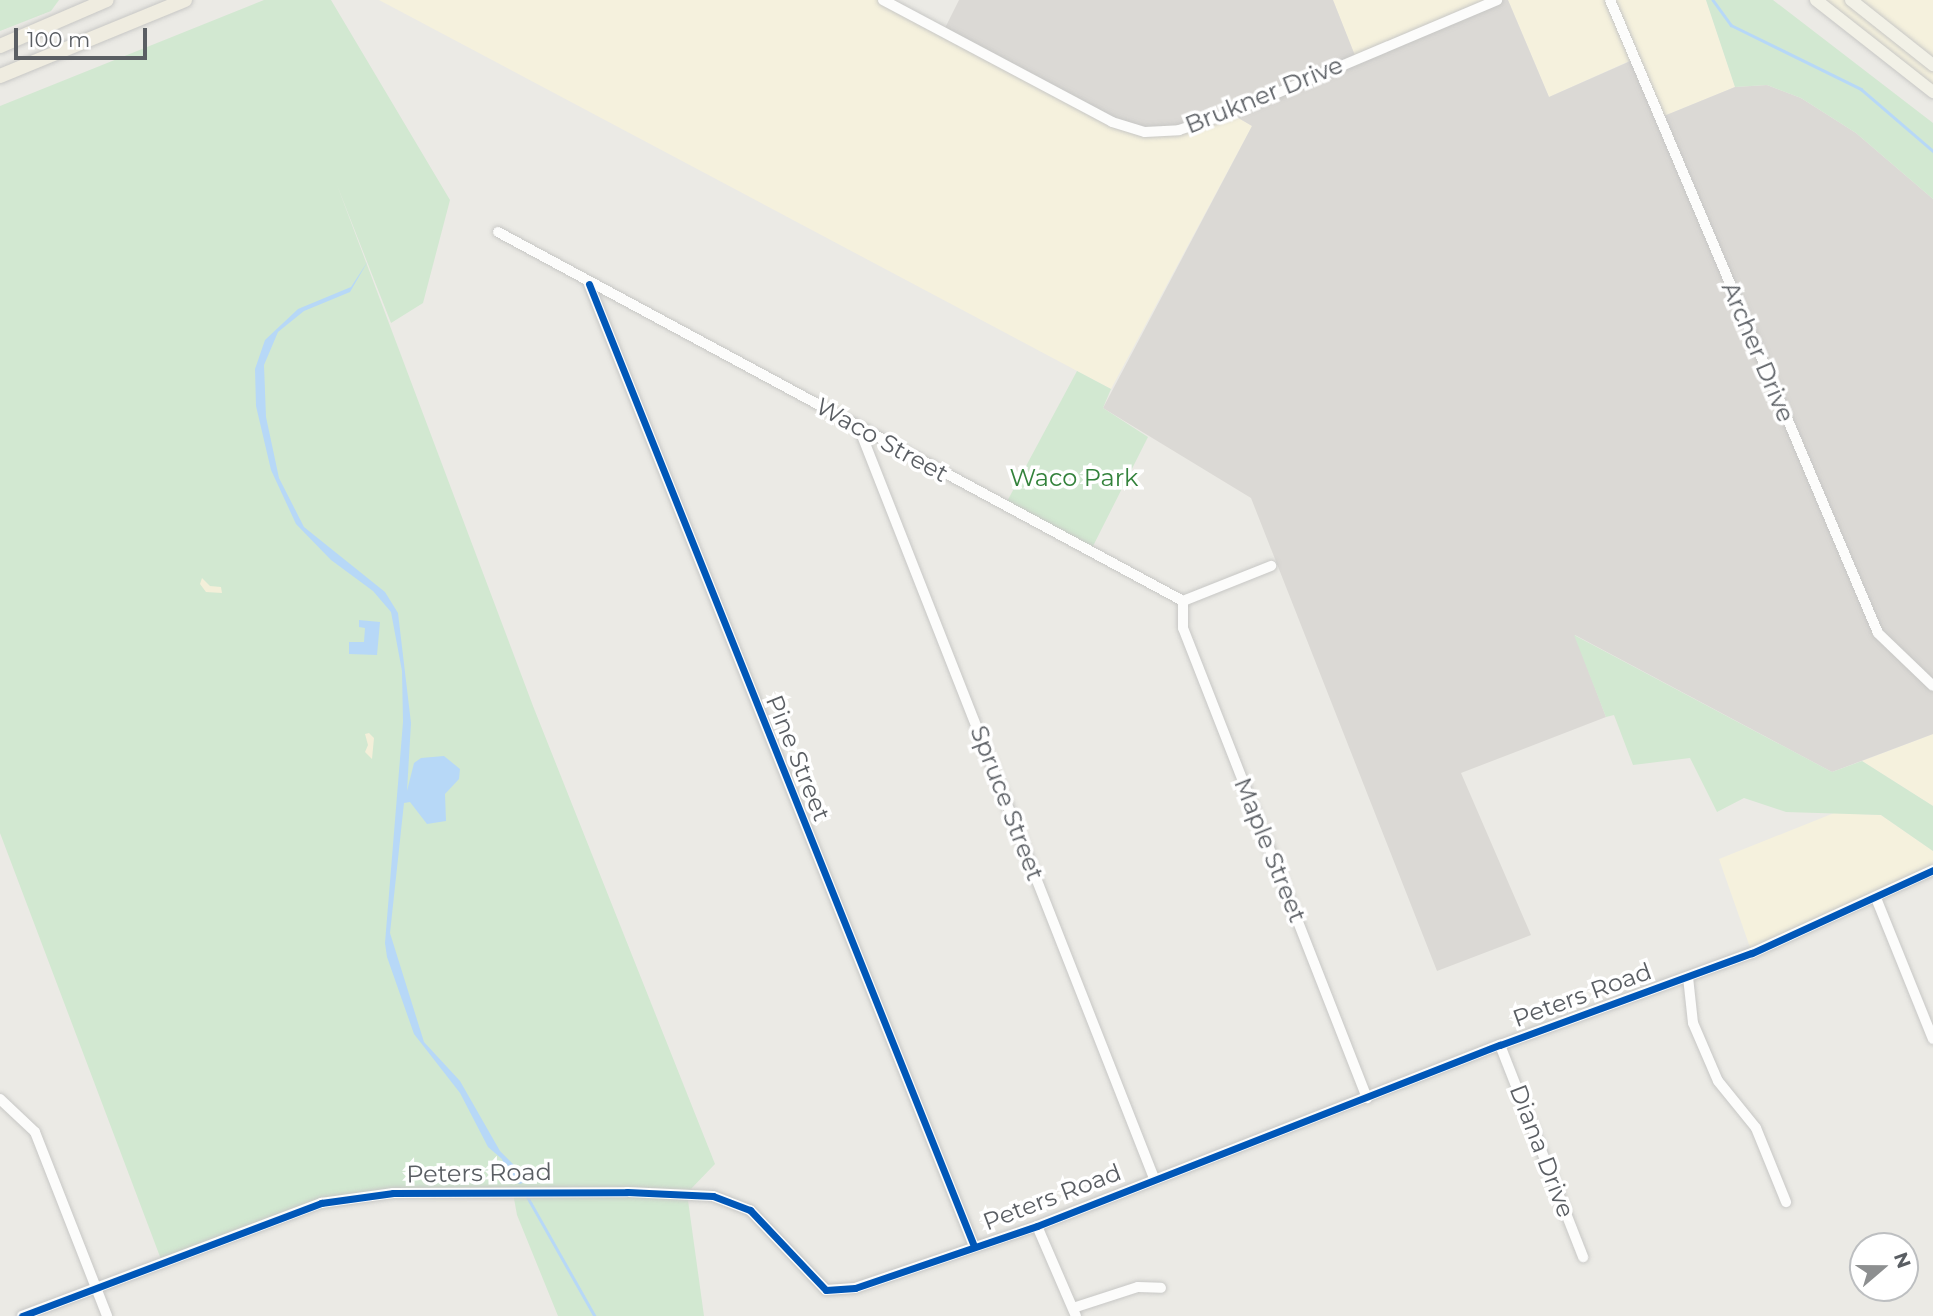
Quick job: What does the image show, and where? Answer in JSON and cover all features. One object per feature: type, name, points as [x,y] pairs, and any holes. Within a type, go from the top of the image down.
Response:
[{"type":"highway","points":[[0,46],[107,0]]},
{"type":"highway","points":[[0,76],[185,0]]},
{"type":"main road","points":[[1816,0],[1933,92]]},
{"type":"main road","points":[[1851,0],[1895,38],[1933,65]]},
{"type":"main road","points":[[1883,53],[1895,38]]},
{"type":"street","name":"Brukner Drive","points":[[883,0],[1112,122],[1145,132],[1179,130],[1230,113],[1497,0]]},
{"type":"street","name":"Archer Drive","points":[[1610,0],[1878,633],[1933,687]]},
{"type":"street","name":"Waco Street","points":[[498,232],[589,284],[1183,601]]},
{"type":"street","name":"Pine Street","points":[[589,284],[974,1246]]},
{"type":"street","name":"Spruce Street","points":[[859,428],[1154,1178]]},
{"type":"street","points":[[1183,601],[1272,566]]},
{"type":"street","name":"Maple Street","points":[[1183,601],[1183,628],[1367,1098]]},
{"type":"street","name":"Peters Road","points":[[22,1316],[321,1203],[393,1194],[687,1192],[733,1202],[761,1219],[826,1290],[855,1288],[1037,1226],[1154,1178],[1500,1045],[1688,977],[1876,898],[1933,870]]},
{"type":"street","points":[[1876,898],[1929,1012],[1933,1039]]},
{"type":"street","points":[[1688,977],[1693,1023],[1718,1081],[1756,1128],[1786,1202]]},
{"type":"street","name":"Diana Drive","points":[[1500,1045],[1583,1257]]},
{"type":"street","points":[[0,1099],[35,1132],[107,1316]]},
{"type":"street","points":[[1037,1226],[1074,1312],[1139,1287],[1161,1288]]},
{"type":"shaded area","points":[[379,0],[883,0],[1048,87],[1230,113],[1252,126],[1111,389]]},
{"type":"shaded area","points":[[959,0],[1333,0],[1356,58],[1497,0],[1508,0],[1549,97],[1635,59],[1659,118],[1735,87],[1767,85],[1801,98],[1856,133],[1933,199],[1933,734],[1832,772],[1575,635],[1606,717],[1461,773],[1531,935],[1437,971],[1251,498],[1103,408],[1252,126],[1230,113],[1202,123],[1145,132],[1112,122],[943,32]]},
{"type":"shaded area","points":[[1333,0],[1497,0],[1356,59]]},
{"type":"shaded area","points":[[1508,0],[1706,0],[1735,87],[1659,118],[1634,59],[1549,97]]},
{"type":"shaded area","points":[[1816,0],[1933,0],[1933,92]]},
{"type":"shaded area","points":[[1933,734],[1933,806],[1862,761]]},
{"type":"shaded area","points":[[1834,813],[1881,815],[1933,851],[1933,870],[1752,953],[1719,859]]},
{"type":"green space","points":[[0,0],[59,0],[51,11],[0,31]]},
{"type":"green space","points":[[264,0],[331,0],[450,200],[423,303],[391,323],[337,185],[533,706],[715,1164],[687,1193],[704,1316],[558,1316],[517,1215],[513,1193],[393,1193],[321,1203],[162,1262],[0,833],[0,106]]},
{"type":"green space","points":[[1706,0],[1773,0],[1933,123],[1933,199],[1856,133],[1801,98],[1767,85],[1735,87]]},
{"type":"green space","name":"Waco Park","points":[[1077,371],[1111,389],[1103,408],[1148,437],[1090,552],[1004,507]]},
{"type":"green space","points":[[1574,635],[1832,772],[1862,761],[1933,806],[1933,851],[1881,815],[1786,812],[1744,798],[1717,812],[1690,758],[1633,765],[1614,715],[1606,717]]},
{"type":"sand","points":[[202,578],[210,586],[221,587],[222,593],[206,592],[200,584]]},
{"type":"sand","points":[[369,733],[374,738],[372,759],[365,752],[368,745],[365,734]]},
{"type":"water","points":[[368,261],[350,292],[304,311],[278,332],[264,365],[266,417],[279,478],[304,527],[385,592],[398,613],[411,723],[407,791],[414,763],[421,758],[444,756],[460,769],[459,779],[445,794],[446,821],[427,824],[410,802],[404,803],[390,933],[424,1042],[460,1081],[500,1151],[519,1170],[525,1182],[520,1184],[509,1180],[502,1159],[488,1147],[460,1093],[414,1034],[387,957],[385,943],[403,722],[402,671],[391,612],[373,591],[331,560],[296,524],[271,470],[256,406],[255,369],[265,340],[298,309],[351,287]]},
{"type":"water","points":[[359,620],[380,622],[377,655],[349,654],[349,642],[364,642],[365,628],[359,627]]},
{"type":"waterway","points":[[1713,0],[1731,25],[1861,89],[1933,151]]},
{"type":"waterway","points":[[527,1196],[595,1316]]},
{"type":"cycle path","points":[[589,284],[974,1246]]},
{"type":"cycle path","points":[[22,1316],[321,1203],[393,1193],[627,1192],[713,1196],[750,1210],[826,1290],[855,1288],[1037,1226],[1500,1045],[1752,953],[1933,870]]}]
